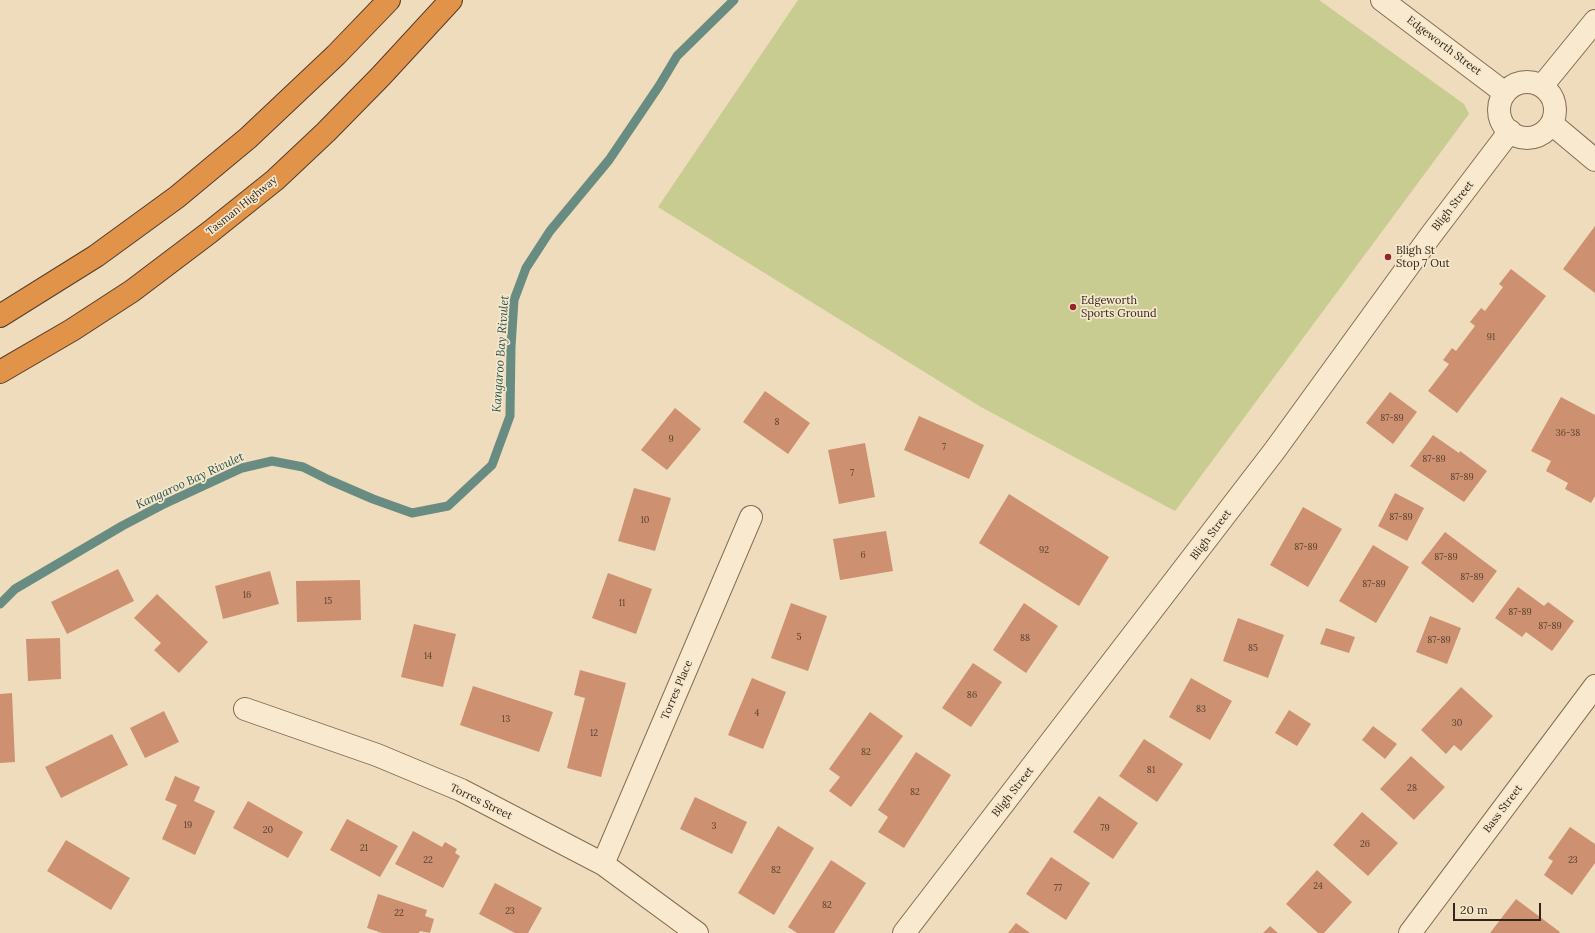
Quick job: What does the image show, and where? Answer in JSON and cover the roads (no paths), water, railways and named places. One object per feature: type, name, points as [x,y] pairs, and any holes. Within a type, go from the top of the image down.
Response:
[{"type":"highway","points":[[0,316],[96,256],[177,197],[248,138],[336,56],[389,0]]},
{"type":"highway","name":"Tasman Highway","points":[[0,372],[72,330],[132,291],[210,232],[275,180],[326,132],[370,87],[451,0]]},
{"type":"street","name":"Edgeworth Street","points":[[1382,0],[1505,93]]},
{"type":"street","points":[[1542,86],[1595,21]]},
{"type":"street","points":[[1522,82],[1534,83],[1542,86],[1549,92],[1554,103],[1555,115],[1552,124],[1540,134],[1533,137],[1521,136],[1510,132],[1500,117],[1499,109],[1505,93],[1511,87],[1522,82]]},
{"type":"street","points":[[1552,124],[1595,160]]},
{"type":"street","name":"Bligh Street","points":[[904,933],[1275,450],[1431,235],[1510,132]]},
{"type":"street","name":"Torres Place","points":[[603,864],[751,517]]},
{"type":"street","name":"Bass Street","points":[[1410,933],[1595,686]]},
{"type":"street","name":"Torres Street","points":[[245,709],[377,755],[461,790],[603,864],[697,933]]},
{"type":"waterway","name":"Kangaroo Bay Rivulet","points":[[0,604],[15,589],[122,526],[162,505],[242,468],[272,461],[303,467],[373,499],[412,513],[448,506],[492,465],[510,416],[511,347],[514,300],[526,268],[550,231],[609,160],[659,86],[677,56],[734,0]]},
{"type":"place","name":"Bligh St Stop 7 Out","points":[[1388,257]]},
{"type":"place","name":"Edgeworth Sports Ground","points":[[1073,307]]}]
